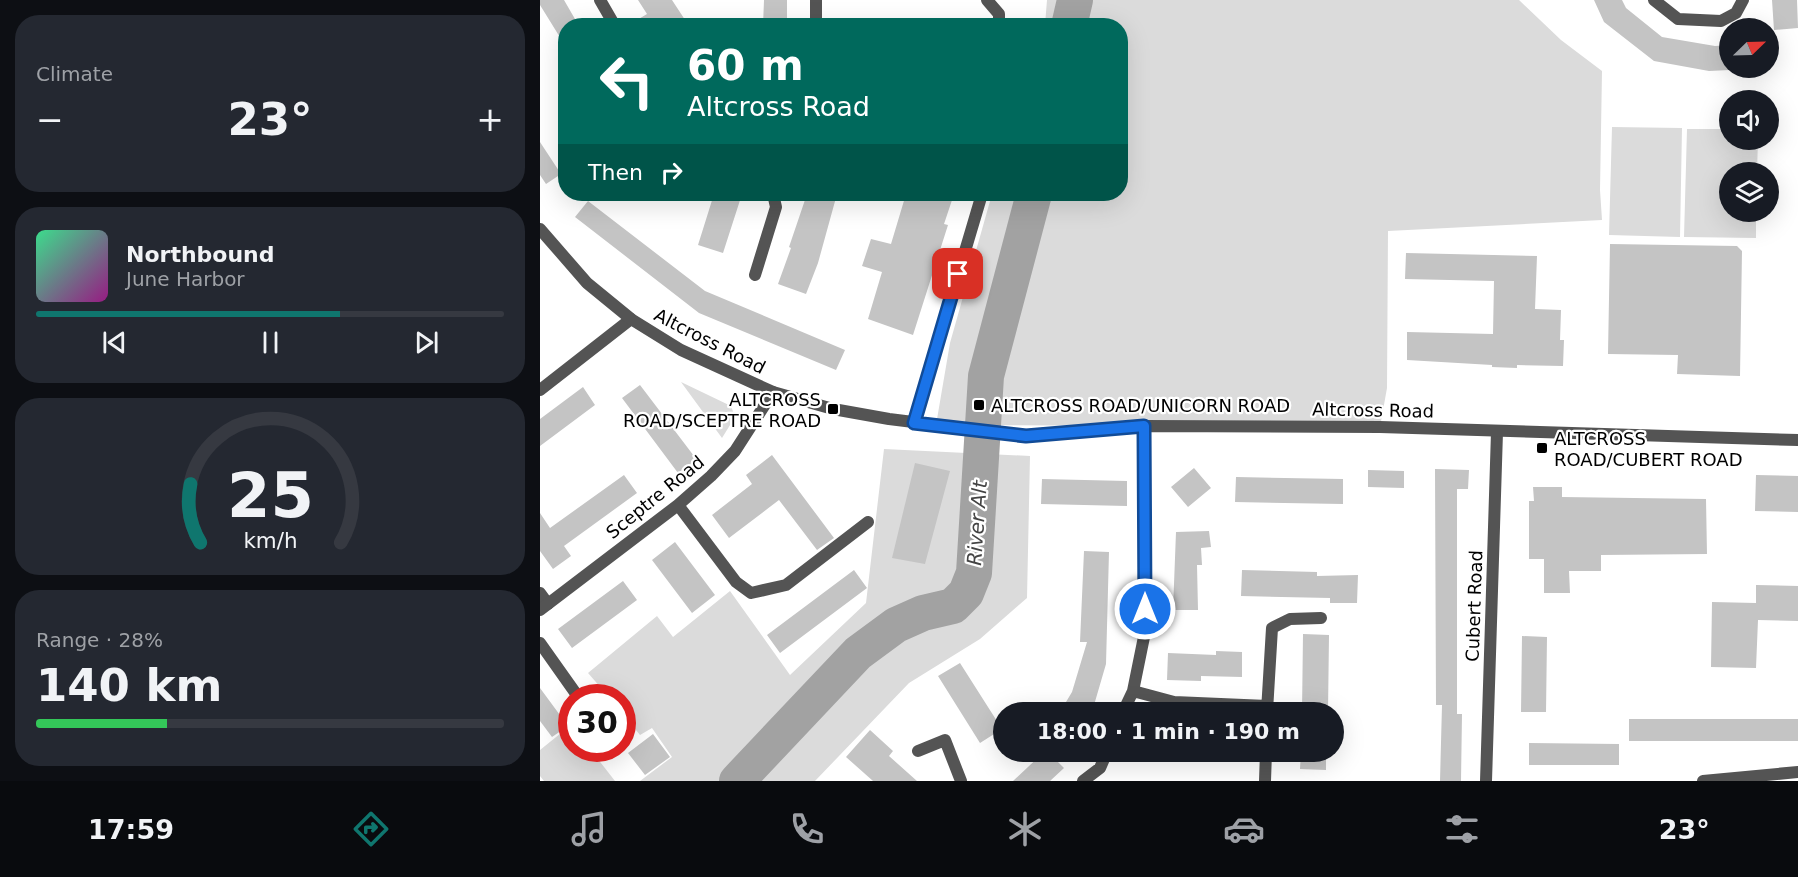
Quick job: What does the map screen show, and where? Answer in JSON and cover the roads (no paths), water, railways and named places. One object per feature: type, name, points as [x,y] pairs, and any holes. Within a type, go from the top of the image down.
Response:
[{"type":"street","points":[[600,0],[610,18]]},
{"type":"street","points":[[816,0],[816,18]]},
{"type":"street","points":[[987,0],[999,14],[999,18]]},
{"type":"street","points":[[1654,0],[1678,19],[1721,21],[1736,13],[1743,0]]},
{"type":"street","points":[[755,275],[776,207],[775,201]]},
{"type":"street","points":[[915,423],[980,201]]},
{"type":"street","name":"Altcross Road","points":[[540,229],[587,283],[631,319],[681,350],[773,392],[833,409],[915,423],[1026,436],[1144,426],[1380,427],[1798,440]]},
{"type":"street","points":[[540,390],[631,319]]},
{"type":"street","name":"Sceptre Road","points":[[544,607],[711,476],[735,451],[773,392]]},
{"type":"street","points":[[1128,702],[1133,691],[1145,632],[1144,426]]},
{"type":"street","name":"Cubert Road","points":[[1486,781],[1497,432]]},
{"type":"street","points":[[678,504],[736,582],[751,593],[786,585],[868,522]]},
{"type":"street","points":[[540,593],[544,607]]},
{"type":"street","points":[[1267,702],[1272,628],[1290,619],[1321,618]]},
{"type":"street","points":[[540,643],[569,684]]},
{"type":"street","points":[[1133,691],[1174,702]]},
{"type":"street","points":[[918,751],[945,740],[962,781]]},
{"type":"street","points":[[1083,781],[1100,768],[1103,762]]},
{"type":"street","points":[[1265,781],[1266,762]]},
{"type":"street","points":[[1703,781],[1798,772]]},
{"type":"waterway","name":"River Alt","points":[[1071,18],[1075,0]]},
{"type":"waterway","name":"River Alt","points":[[737,781],[858,653],[896,625],[923,613],[953,606],[966,593],[974,573],[986,376],[1032,201]]},
{"type":"place","name":"ALTCROSS ROAD/UNICORN ROAD","points":[[979,405]]},
{"type":"place","name":"ALTCROSS ROAD/SCEPTRE ROAD","points":[[833,409]]},
{"type":"place","name":"ALTCROSS ROAD/CUBERT ROAD","points":[[1542,448]]}]
